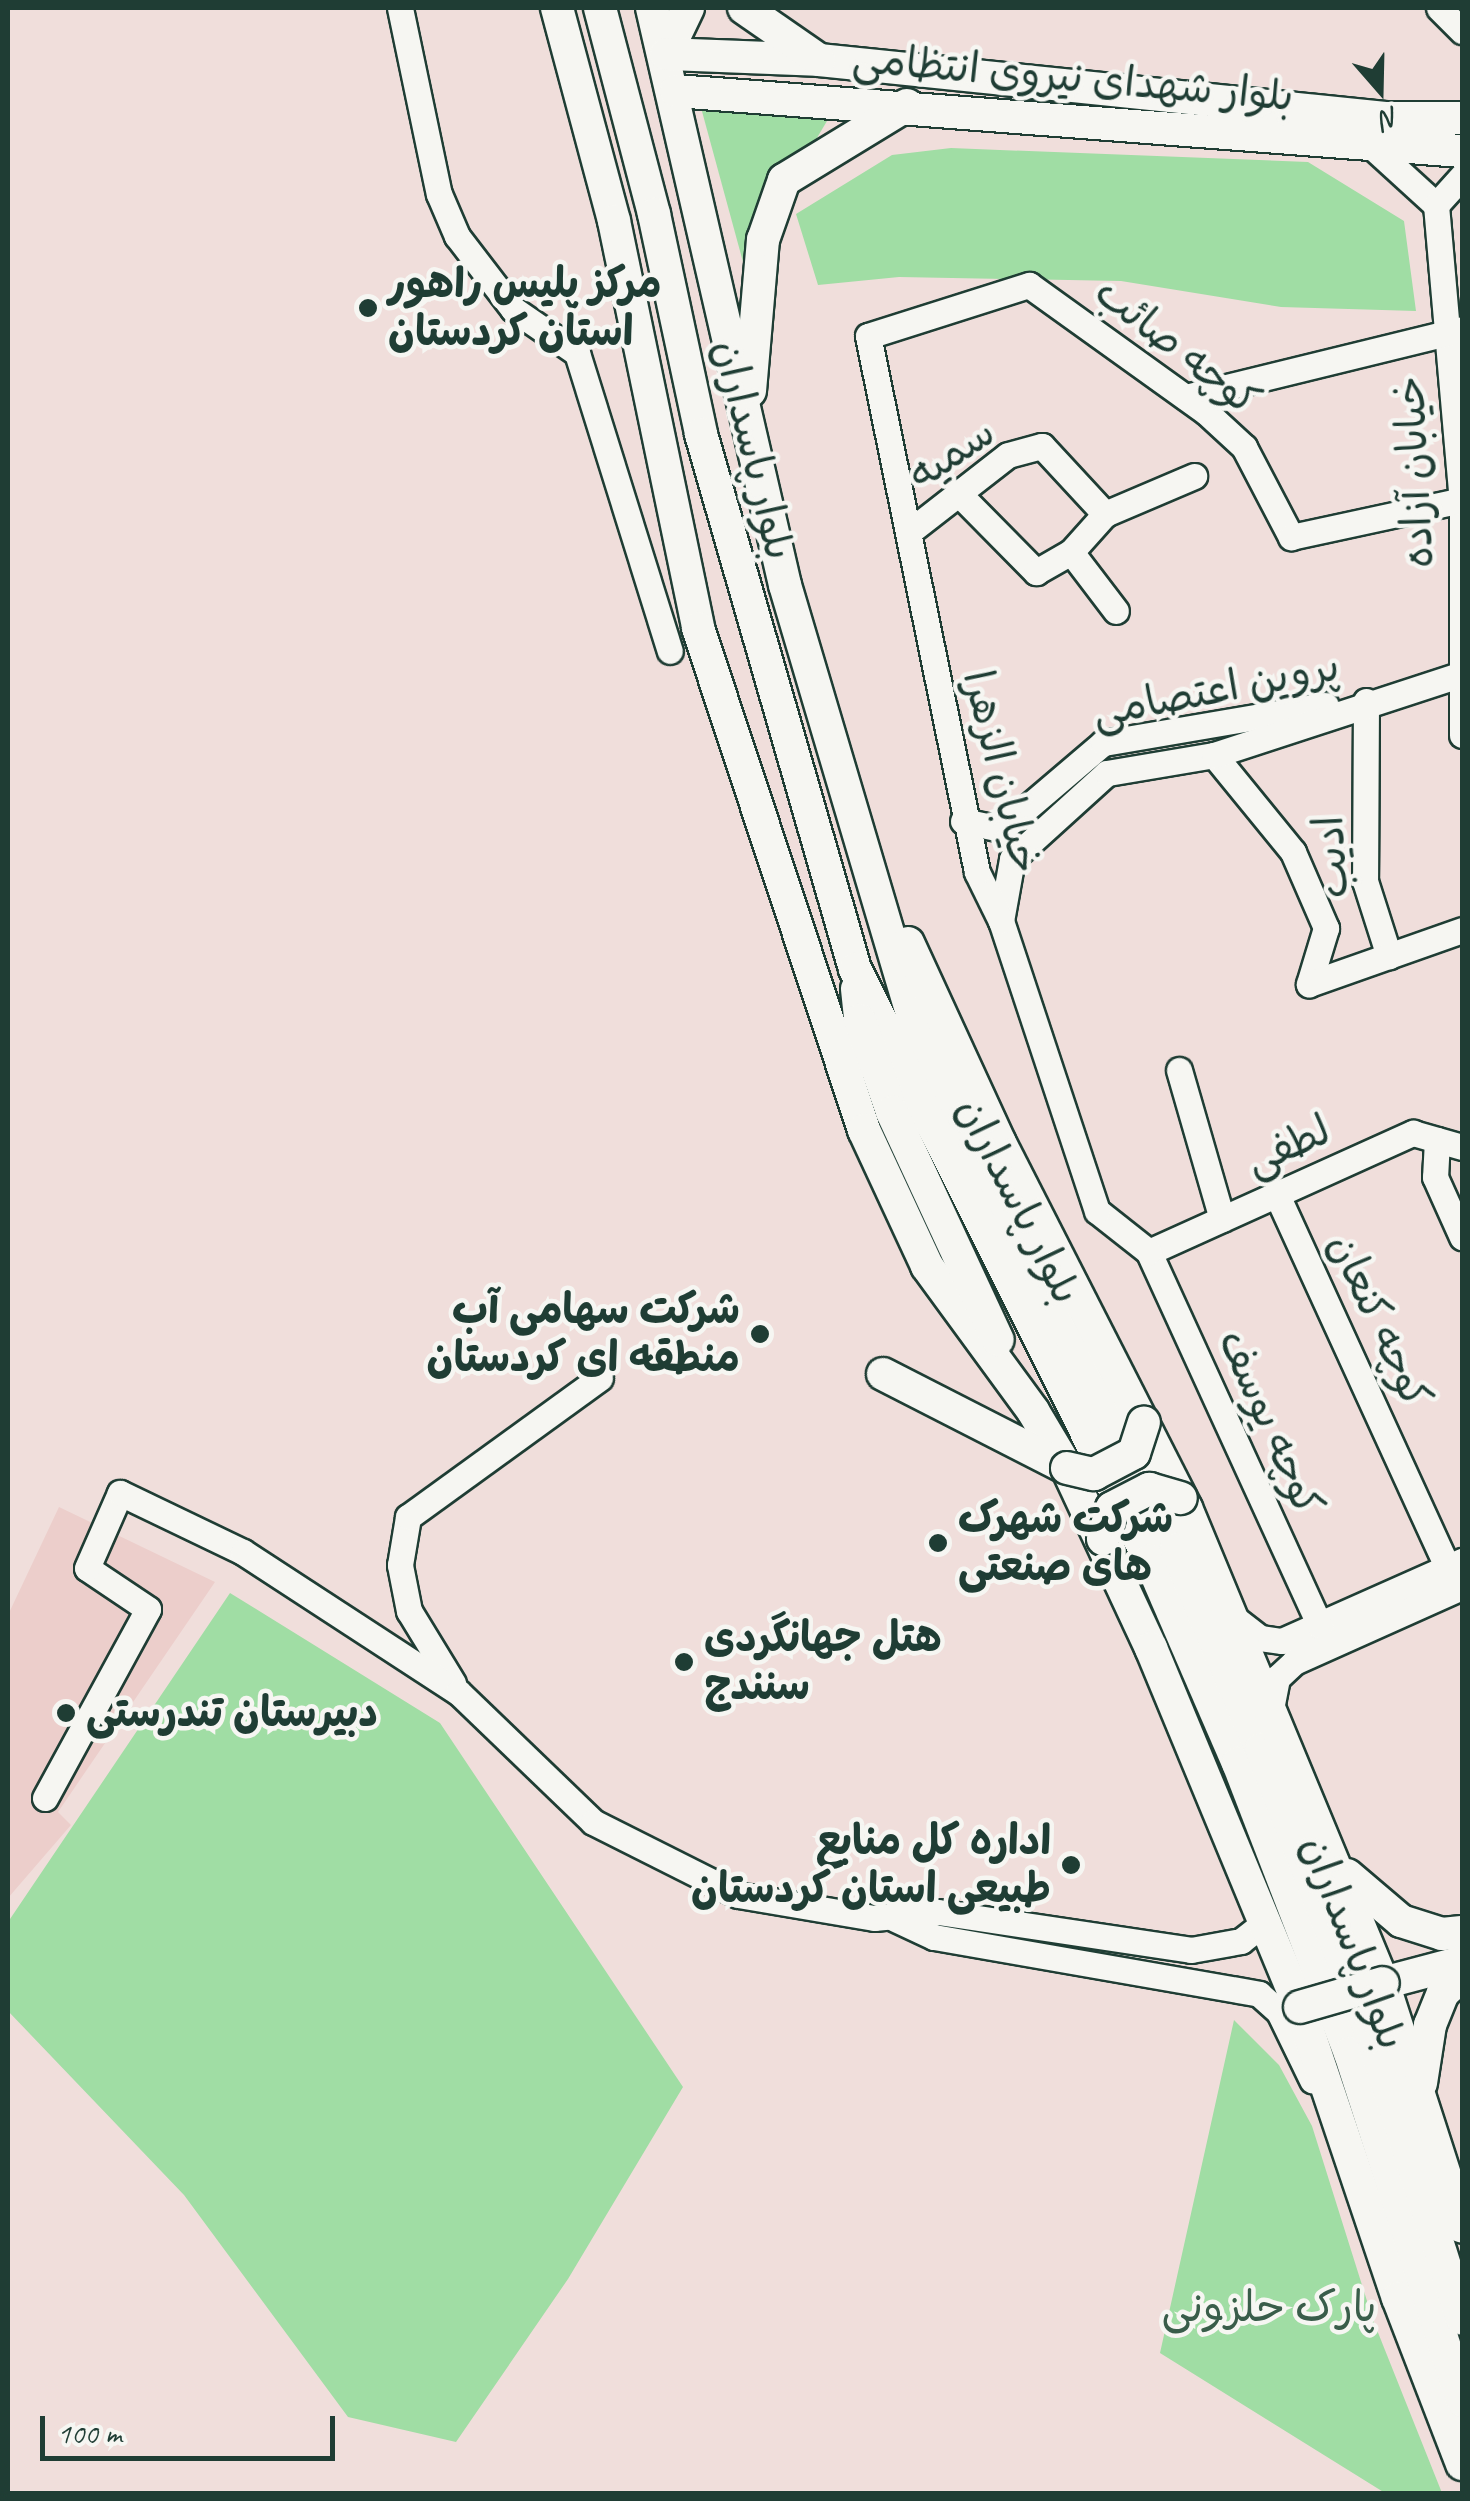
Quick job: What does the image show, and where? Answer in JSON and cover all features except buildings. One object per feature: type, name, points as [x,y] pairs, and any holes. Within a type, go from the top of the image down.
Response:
[{"type":"main road","points":[[557,8],[590,122],[698,628],[831,1036],[864,1130],[926,1266],[1034,1411]]},
{"type":"main road","name":"بلوار پاسداران","points":[[652,8],[676,91],[746,421],[857,840],[912,1014],[1176,1549],[1262,1749],[1388,2081],[1462,2318]]},
{"type":"main road","points":[[666,54],[688,8]]},
{"type":"main road","points":[[744,8],[819,60]]},
{"type":"main road","points":[[590,122],[603,19]]},
{"type":"main road","name":"بلوار پاسداران","points":[[603,19],[654,214],[700,434],[855,969],[1150,1560],[1238,1763],[1350,2052],[1462,2400]]},
{"type":"main road","name":"بلوار شهدای نیروی انتظامی","points":[[666,54],[819,60],[1386,118],[1462,118]]},
{"type":"main road","points":[[752,96],[745,73],[755,58]]},
{"type":"main road","name":"بلوار شهدای نیروی انتظامی","points":[[676,91],[907,105],[1462,151]]},
{"type":"main road","points":[[746,421],[763,240],[784,180],[907,105]]},
{"type":"main road","points":[[857,840],[888,890],[1000,1144],[1181,1498],[1383,1983],[1462,2227]]},
{"type":"main road","points":[[855,969],[860,1020],[892,1112],[948,1242],[1102,1539],[1266,1921],[1342,2126],[1398,2298],[1462,2464]]},
{"type":"main road","points":[[883,1374],[1067,1468],[1094,1474],[1134,1453],[1144,1423]]},
{"type":"main road","points":[[1102,1539],[1112,1508],[1149,1489],[1181,1498]]},
{"type":"main road","points":[[1324,1834],[1340,1865],[1375,1904],[1420,1929],[1462,1932]]},
{"type":"main road","points":[[1300,2007],[1462,1962]]},
{"type":"main road","points":[[1419,2092],[1430,2025],[1443,1993],[1462,1975]]},
{"type":"street","points":[[400,8],[439,194],[457,236],[513,309],[577,353],[670,651]]},
{"type":"street","points":[[1439,8],[1462,31]]},
{"type":"street","points":[[1370,144],[1436,205],[1462,176]]},
{"type":"street","name":"خیابان آزاده","points":[[1436,205],[1455,330],[1462,500],[1462,734]]},
{"type":"street","name":"خیابان الزهرا","points":[[1029,285],[868,336],[963,821],[1001,921],[1097,1210],[1149,1252]]},
{"type":"street","name":"کوچه صائب","points":[[1029,285],[1186,397],[1244,446],[1291,538],[1462,500]]},
{"type":"street","points":[[1186,397],[1455,330]]},
{"type":"street","name":"سمیه","points":[[908,532],[1008,456],[1042,446],[1105,514]]},
{"type":"street","points":[[958,494],[1036,572],[1071,552],[1105,514],[1194,476]]},
{"type":"street","points":[[1071,552],[1116,611]]},
{"type":"street","points":[[1366,701],[1462,674]]},
{"type":"street","name":"پروین اعتصامی","points":[[963,821],[1002,830],[1103,743],[1366,701]]},
{"type":"street","name":"پروین اعتصامی","points":[[1001,921],[1012,859],[1107,772],[1214,755],[1366,701]]},
{"type":"street","name":"ادیب","points":[[1214,755],[1292,852],[1326,928],[1308,984],[1389,956],[1365,881],[1366,701]]},
{"type":"street","points":[[1389,956],[1462,930]]},
{"type":"street","points":[[1180,1070],[1222,1219]]},
{"type":"street","name":"لطفی","points":[[1149,1252],[1413,1134],[1462,1148]]},
{"type":"street","points":[[1437,1140],[1435,1178],[1462,1236]]},
{"type":"street","name":"کوچه کنعان","points":[[1277,1195],[1458,1576]]},
{"type":"street","name":"کوچه یوسف","points":[[1149,1252],[1320,1626]]},
{"type":"street","points":[[458,1692],[409,1612],[400,1565],[408,1517],[600,1378]]},
{"type":"street","points":[[45,1798],[148,1609],[88,1568],[120,1494],[243,1552],[458,1692],[593,1822],[738,1895],[895,1919],[934,1937],[1259,1994],[1279,2012],[1342,2126]]},
{"type":"street","points":[[1232,1617],[1260,1638],[1282,1641],[1458,1576]]},
{"type":"street","points":[[1271,1710],[1278,1678],[1294,1662],[1458,1576]]},
{"type":"street","points":[[895,1919],[938,1912],[1192,1950],[1241,1940],[1266,1921]]},
{"type":"street","points":[[1093,1964],[1096,1937]]},
{"type":"shaded area","name":"دبیرستان تندرستی","points":[[59,1507],[215,1582],[58,1812],[71,1825],[8,1898],[8,1615]]},
{"type":"green space","points":[[700,104],[830,116],[743,262]]},
{"type":"green space","points":[[951,148],[1308,162],[1404,221],[1416,311],[1281,307],[1121,281],[899,277],[818,285],[796,214],[892,155]]},
{"type":"green space","points":[[230,1593],[440,1723],[683,2087],[568,2279],[456,2442],[348,2417],[184,2195],[8,2011],[8,1922]]},
{"type":"green space","name":"پارک حلزونی","points":[[1234,2020],[1279,2065],[1312,2126],[1373,2320],[1442,2493],[1385,2493],[1160,2353]]},
{"type":"place","name":"مرکز پلیس راهور استان کردستان","points":[[368,308]]},
{"type":"place","name":"شرکت سهامی آب منطقه ای کردستان","points":[[760,1334]]},
{"type":"place","name":"شرکت شهرک های صنعتی","points":[[938,1543]]},
{"type":"place","name":"هتل جهانگردی سنندج","points":[[684,1662]]},
{"type":"place","name":"دبیرستان تندرستی","points":[[66,1713]]},
{"type":"place","name":"اداره کل منابع طبیعی استان کردستان","points":[[1071,1865]]}]
